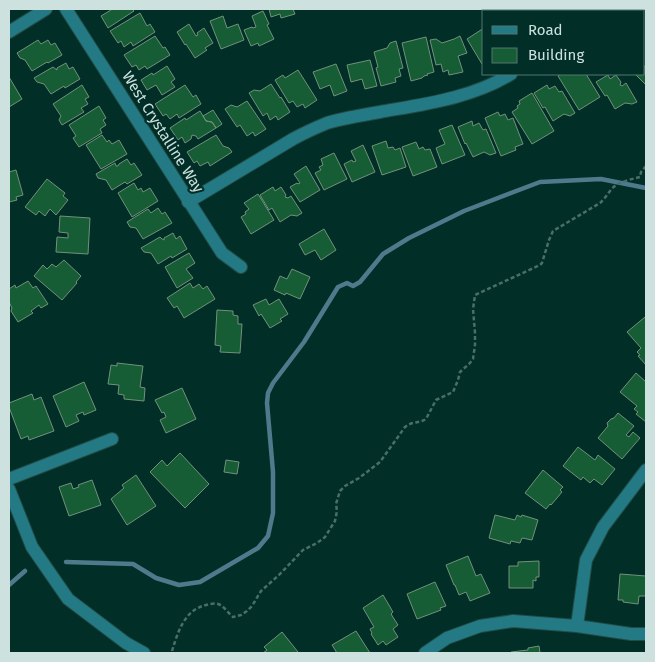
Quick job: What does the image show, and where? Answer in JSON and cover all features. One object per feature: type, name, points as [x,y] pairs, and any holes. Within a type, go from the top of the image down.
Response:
[{"type":"street","points":[[9,32],[46,9]]},
{"type":"street","name":"West Crystalline Way","points":[[66,9],[222,253],[241,267]]},
{"type":"street","points":[[188,202],[310,130],[354,116],[465,95],[500,81],[509,75]]},
{"type":"street","points":[[9,479],[112,439]]},
{"type":"street","points":[[577,626],[586,560],[603,527],[646,470]]},
{"type":"street","points":[[9,490],[32,547],[68,599],[126,643],[144,653]]},
{"type":"street","points":[[425,653],[447,638],[480,626],[513,621],[646,634]]},
{"type":"path","points":[[172,651],[183,621],[195,609],[208,604],[217,604],[233,617],[247,611],[261,591],[302,550],[317,543],[324,537],[335,521],[338,497],[344,486],[359,478],[380,462],[405,427],[410,423],[426,419],[436,400],[453,392],[460,372],[473,359],[476,333],[473,309],[475,295],[540,265],[553,231],[600,203],[615,186],[622,182],[640,178],[641,172],[646,166]]},
{"type":"building","points":[[110,9],[132,9],[134,11],[108,28],[101,16]]},
{"type":"building","points":[[269,9],[293,9],[295,14],[281,18],[280,14],[271,17]]},
{"type":"building","points":[[514,9],[516,10],[486,10]]},
{"type":"building","points":[[263,11],[274,39],[259,46],[258,43],[251,46],[244,30],[256,27],[252,16]]},
{"type":"building","points":[[140,13],[147,26],[150,24],[155,32],[133,46],[131,42],[124,47],[121,41],[118,43],[110,31]]},
{"type":"building","points":[[223,16],[227,28],[238,24],[244,40],[221,49],[210,21]]},
{"type":"building","points":[[189,24],[196,36],[204,28],[213,43],[205,48],[207,50],[195,58],[177,32]]},
{"type":"building","points":[[482,29],[482,64],[467,39]]},
{"type":"building","points":[[155,36],[170,55],[147,69],[145,66],[139,70],[136,65],[132,67],[124,55]]},
{"type":"building","points":[[460,36],[467,53],[458,56],[463,72],[449,75],[448,70],[443,72],[441,64],[436,65],[430,40],[436,39],[442,43]]},
{"type":"building","points":[[426,37],[434,72],[411,81],[402,43]]},
{"type":"building","points":[[38,40],[41,44],[48,40],[51,45],[55,43],[62,55],[32,71],[25,60],[20,58],[17,53]]},
{"type":"building","points":[[396,41],[403,68],[399,69],[401,76],[395,78],[396,82],[381,86],[374,52],[387,48],[390,43]]},
{"type":"building","points":[[370,60],[377,86],[365,89],[362,79],[351,82],[347,65]]},
{"type":"building","points":[[66,63],[69,69],[73,67],[80,79],[65,88],[64,86],[51,94],[44,84],[37,82],[34,78],[53,67],[57,70],[57,68]]},
{"type":"building","points":[[336,64],[347,91],[334,96],[330,85],[320,89],[313,72]]},
{"type":"building","points":[[646,64],[646,85],[636,75],[645,75]]},
{"type":"building","points":[[167,66],[175,79],[171,82],[175,87],[162,95],[156,85],[147,90],[141,80]]},
{"type":"building","points":[[298,70],[317,100],[305,108],[303,104],[297,107],[293,101],[289,103],[275,80],[283,75],[285,78]]},
{"type":"building","points":[[587,75],[600,97],[579,110],[558,76]]},
{"type":"building","points":[[608,75],[610,79],[616,75],[622,86],[626,83],[637,102],[632,104],[625,103],[615,109],[607,95],[605,96],[596,82]]},
{"type":"building","points":[[9,77],[22,99],[9,107]]},
{"type":"building","points":[[271,84],[290,112],[278,120],[276,116],[270,120],[267,113],[263,116],[249,93],[254,90],[260,91]]},
{"type":"building","points":[[82,85],[89,97],[85,99],[88,104],[81,108],[84,112],[62,125],[59,120],[61,116],[53,104]]},
{"type":"building","points":[[185,85],[193,97],[196,95],[201,104],[179,118],[177,114],[170,119],[166,114],[163,116],[155,104]]},
{"type":"building","points":[[547,85],[549,89],[555,86],[559,92],[562,91],[575,113],[570,116],[564,114],[553,121],[534,93]]},
{"type":"building","points":[[532,93],[554,131],[532,144],[512,112],[518,108],[519,101]]},
{"type":"building","points":[[247,101],[266,129],[255,136],[253,132],[247,136],[240,125],[237,127],[225,109],[231,105],[237,107]]},
{"type":"building","points":[[99,106],[106,118],[103,120],[106,125],[100,129],[102,133],[79,147],[73,138],[76,136],[69,125]]},
{"type":"building","points":[[213,110],[222,124],[216,128],[212,122],[206,121],[203,116]]},
{"type":"building","points":[[200,111],[206,121],[212,122],[216,128],[198,139],[192,135],[191,139],[185,143],[182,137],[178,140],[170,128]]},
{"type":"building","points":[[498,112],[500,116],[505,114],[508,120],[513,118],[523,144],[515,147],[516,150],[501,156],[485,118]]},
{"type":"building","points":[[472,121],[473,126],[479,123],[483,130],[486,129],[496,153],[490,155],[484,152],[473,157],[458,127]]},
{"type":"building","points":[[452,125],[465,155],[442,164],[436,148],[445,144],[439,130]]},
{"type":"building","points":[[102,135],[107,142],[109,140],[112,144],[119,140],[127,154],[101,169],[86,145]]},
{"type":"building","points":[[216,135],[223,146],[229,148],[232,152],[210,166],[208,162],[200,166],[197,161],[194,163],[187,152]]},
{"type":"building","points":[[386,141],[388,148],[393,147],[395,150],[400,148],[406,167],[382,175],[372,146]]},
{"type":"building","points":[[416,142],[419,149],[423,147],[425,150],[430,149],[437,167],[413,176],[402,147]]},
{"type":"building","points":[[363,145],[375,172],[352,182],[344,164],[352,160],[353,162],[356,161],[351,151]]},
{"type":"building","points":[[334,153],[347,179],[324,190],[315,173],[321,170],[319,167],[323,165],[321,159]]},
{"type":"building","points":[[127,159],[131,165],[134,163],[142,175],[112,190],[106,180],[98,178],[96,174],[115,163],[118,166]]},
{"type":"building","points":[[306,166],[320,190],[300,202],[290,187],[300,183],[294,174]]},
{"type":"building","points":[[16,170],[23,195],[16,197],[17,200],[9,202],[9,172]]},
{"type":"building","points":[[47,179],[65,193],[63,196],[68,200],[56,215],[50,209],[45,216],[39,211],[36,215],[25,207]]},
{"type":"building","points":[[134,183],[138,190],[141,188],[143,192],[150,188],[158,201],[132,217],[118,193]]},
{"type":"building","points":[[273,187],[275,191],[281,187],[286,195],[285,197],[291,196],[302,213],[297,216],[291,215],[280,222],[272,208],[269,210],[260,195]]},
{"type":"building","points":[[258,194],[274,220],[251,234],[241,217],[249,209],[244,203]]},
{"type":"building","points":[[158,208],[162,214],[165,212],[172,223],[143,239],[136,228],[130,227],[127,222],[148,209],[151,213]]},
{"type":"building","points":[[60,216],[90,218],[88,254],[56,252],[57,237],[68,238],[68,233],[59,232]]},
{"type":"building","points":[[324,229],[336,250],[321,260],[315,250],[305,255],[299,244]]},
{"type":"building","points":[[173,233],[176,239],[180,236],[187,249],[172,258],[171,256],[158,264],[151,253],[144,252],[141,248],[160,237],[164,240],[164,238]]},
{"type":"building","points":[[189,253],[195,263],[186,269],[193,278],[177,288],[165,267]]},
{"type":"building","points":[[64,260],[81,276],[62,300],[34,276],[43,265],[47,269],[52,264],[56,267]]},
{"type":"building","points":[[292,269],[310,277],[300,299],[274,290],[280,276],[287,279]]},
{"type":"building","points":[[28,281],[33,288],[36,286],[48,304],[41,308],[39,305],[31,311],[33,313],[18,322],[11,311],[9,289],[15,285],[16,288]]},
{"type":"building","points":[[190,283],[193,288],[199,284],[203,289],[207,286],[215,299],[184,318],[177,306],[174,308],[167,298]]},
{"type":"building","points":[[266,299],[269,305],[279,299],[288,314],[280,319],[282,321],[270,328],[261,314],[259,316],[253,305]]},
{"type":"building","points":[[217,310],[233,311],[233,315],[238,316],[238,324],[242,324],[240,353],[220,352],[221,346],[215,345]]},
{"type":"building","points":[[645,317],[646,365],[638,356],[640,355],[637,352],[641,348],[627,332]]},
{"type":"building","points":[[117,363],[143,366],[140,387],[145,388],[144,401],[124,399],[124,395],[118,394],[119,385],[108,384],[111,365],[117,366]]},
{"type":"building","points":[[636,373],[646,382],[646,422],[636,414],[638,412],[634,409],[637,406],[620,392]]},
{"type":"building","points":[[84,382],[96,410],[84,415],[83,412],[76,415],[79,421],[66,427],[53,396]]},
{"type":"building","points":[[182,388],[196,419],[166,433],[160,420],[166,417],[155,400]]},
{"type":"building","points":[[32,394],[34,400],[41,397],[54,431],[29,440],[28,436],[21,439],[9,403]]},
{"type":"building","points":[[618,413],[634,426],[626,435],[629,437],[633,432],[640,438],[622,459],[598,438],[608,426],[607,423]]},
{"type":"building","points":[[578,447],[595,460],[598,455],[615,469],[602,485],[594,479],[590,483],[583,477],[581,480],[563,466]]},
{"type":"building","points":[[180,453],[209,484],[185,508],[150,472],[162,460],[167,466]]},
{"type":"building","points":[[226,460],[239,462],[237,474],[224,472]]},
{"type":"building","points":[[543,470],[563,487],[560,490],[562,492],[546,509],[525,493]]},
{"type":"building","points":[[136,475],[156,506],[127,525],[111,499],[124,488],[122,485]]},
{"type":"building","points":[[92,480],[101,505],[69,516],[59,487],[71,483],[73,489]]},
{"type":"building","points":[[495,515],[515,520],[517,515],[521,517],[522,515],[538,520],[532,540],[522,538],[520,543],[511,541],[510,544],[489,538]]},
{"type":"building","points":[[468,556],[476,576],[481,574],[490,593],[470,601],[466,592],[459,595],[446,565]]},
{"type":"building","points":[[539,561],[539,577],[536,577],[536,581],[533,580],[533,588],[509,588],[509,566],[518,566],[518,562]]},
{"type":"building","points":[[620,574],[646,576],[646,596],[639,596],[638,604],[618,600]]},
{"type":"building","points":[[435,582],[446,606],[440,608],[441,610],[417,619],[407,594]]},
{"type":"building","points":[[383,595],[398,625],[393,629],[398,637],[386,645],[383,641],[378,645],[371,634],[370,629],[374,627],[363,608]]},
{"type":"building","points":[[356,631],[370,653],[337,653],[332,645]]},
{"type":"building","points":[[282,632],[298,652],[263,653],[267,650],[264,647]]},
{"type":"building","points":[[539,646],[540,653],[511,653],[528,650],[528,648]]},
{"type":"waterway","points":[[66,562],[133,564],[156,578],[179,585],[200,582],[258,548],[268,536],[273,513],[273,472],[267,403],[268,393],[273,383],[304,342],[338,287],[347,283],[353,286],[360,282],[383,254],[409,238],[464,211],[540,182],[601,179],[646,188]]},
{"type":"waterway","points":[[9,585],[25,571]]}]
